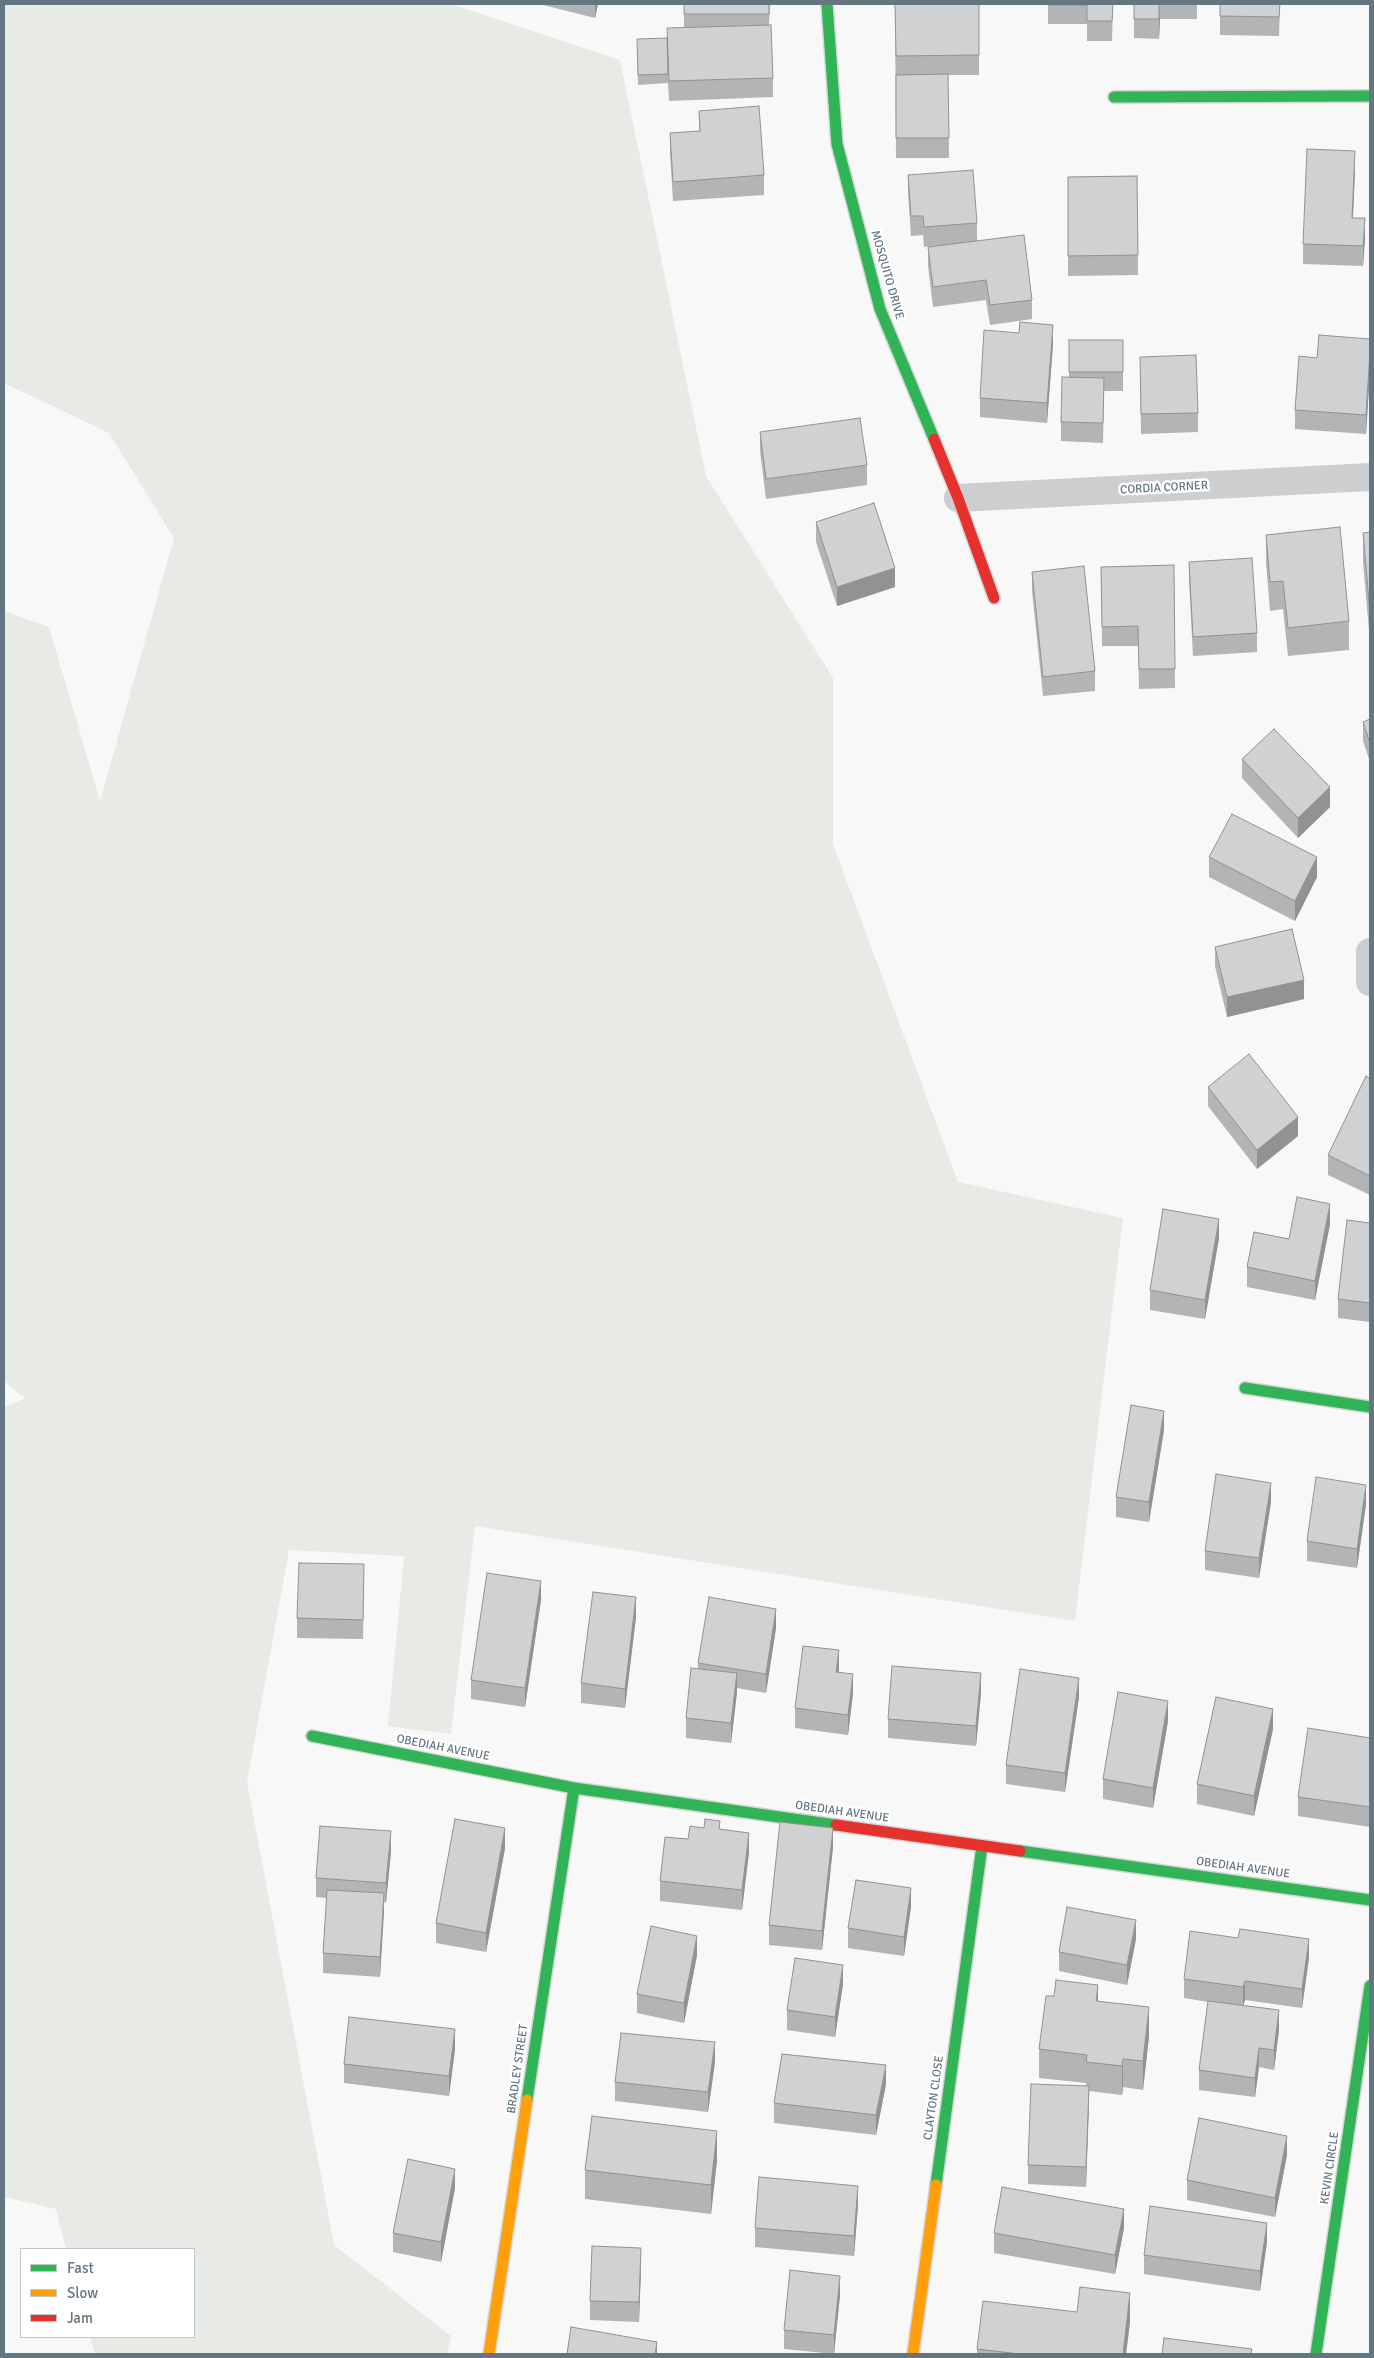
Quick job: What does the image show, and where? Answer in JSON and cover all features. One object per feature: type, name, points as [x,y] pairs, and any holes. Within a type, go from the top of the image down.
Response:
[{"type":"street","name":"MOSQUITO DRIVE","points":[[827,4],[837,144],[878,300],[958,498],[994,598]]},
{"type":"street","points":[[1114,97],[1370,96]]},
{"type":"street","name":"CORDIA CORNER","points":[[958,498],[1370,477]]},
{"type":"street","points":[[1370,952],[1370,982]]},
{"type":"street","points":[[1245,1388],[1370,1406]]},
{"type":"street","name":"OBEDIAH AVENUE","points":[[312,1736],[574,1788],[1370,1900]]},
{"type":"street","name":"BRADLEY STREET","points":[[489,2354],[574,1788]]},
{"type":"street","name":"CLAYTON CLOSE","points":[[914,2354],[982,1846]]},
{"type":"street","name":"KEVIN CIRCLE","points":[[1316,2354],[1370,1986]]},
{"type":"shaded area","points":[[4,4],[451,4],[620,60],[706,476],[833,678],[833,844],[958,1182],[1123,1218],[1075,1621],[475,1526],[451,1734],[388,1726],[404,1556],[289,1550],[247,1782],[334,2245],[451,2336],[447,2354],[95,2354],[90,2338],[195,2338],[195,2248],[66,2248],[56,2209],[4,2197],[4,1407],[25,1398],[4,1381],[4,611],[49,627],[100,801],[174,538],[109,433],[4,383]]},
{"type":"building","points":[[684,4],[769,4],[769,14],[684,14]]},
{"type":"building","points":[[895,4],[979,4],[979,55],[896,56]]},
{"type":"building","points":[[1048,4],[1113,4],[1112,21],[1087,21],[1087,5]]},
{"type":"building","points":[[1134,4],[1159,4],[1159,19],[1134,19]]},
{"type":"building","points":[[1220,4],[1280,4],[1279,17],[1220,16]]},
{"type":"building","points":[[771,25],[773,78],[669,81],[667,28]]},
{"type":"building","points":[[667,38],[668,74],[638,75],[637,39]]},
{"type":"building","points":[[948,74],[949,138],[896,138],[896,75]]},
{"type":"building","points":[[759,106],[764,175],[673,182],[670,133],[700,131],[699,111]]},
{"type":"building","points":[[1307,149],[1355,151],[1352,218],[1365,218],[1363,246],[1303,244]]},
{"type":"building","points":[[973,170],[977,223],[924,227],[923,216],[911,216],[908,175]]},
{"type":"building","points":[[1137,176],[1138,255],[1068,256],[1068,177]]},
{"type":"building","points":[[1024,235],[1032,300],[990,305],[986,280],[933,287],[928,247]]},
{"type":"building","points":[[1020,322],[1053,325],[1047,403],[980,398],[984,330],[1019,333]]},
{"type":"building","points":[[1319,335],[1370,339],[1366,415],[1295,410],[1299,356],[1317,358]]},
{"type":"building","points":[[1069,340],[1123,340],[1123,372],[1069,372]]},
{"type":"building","points":[[1196,355],[1198,413],[1141,414],[1140,357]]},
{"type":"building","points":[[1062,377],[1104,378],[1103,423],[1061,422]]},
{"type":"building","points":[[860,418],[867,465],[766,479],[760,432]]},
{"type":"building","points":[[874,503],[895,568],[837,587],[816,522]]},
{"type":"building","points":[[1340,527],[1349,621],[1288,628],[1283,581],[1270,582],[1266,535]]},
{"type":"building","points":[[1370,532],[1370,613],[1363,533]]},
{"type":"building","points":[[1252,558],[1257,633],[1193,637],[1189,562]]},
{"type":"building","points":[[1174,565],[1175,669],[1139,669],[1138,626],[1102,627],[1101,567]]},
{"type":"building","points":[[1084,566],[1095,671],[1043,677],[1032,572]]},
{"type":"building","points":[[1370,719],[1370,743],[1363,722]]},
{"type":"building","points":[[1274,729],[1330,787],[1298,818],[1242,759]]},
{"type":"building","points":[[1232,814],[1317,857],[1295,901],[1209,857]]},
{"type":"building","points":[[1292,929],[1304,980],[1227,997],[1215,947]]},
{"type":"building","points":[[1249,1054],[1298,1117],[1257,1150],[1208,1087]]},
{"type":"building","points":[[1366,1076],[1370,1079],[1370,1176],[1328,1155]]},
{"type":"building","points":[[1297,1197],[1330,1204],[1315,1281],[1247,1267],[1254,1232],[1289,1239]]},
{"type":"building","points":[[1163,1209],[1219,1219],[1205,1300],[1150,1290]]},
{"type":"building","points":[[1347,1220],[1370,1223],[1370,1303],[1338,1299]]},
{"type":"building","points":[[1131,1405],[1164,1411],[1149,1502],[1116,1497]]},
{"type":"building","points":[[1216,1474],[1271,1483],[1259,1558],[1205,1551]]},
{"type":"building","points":[[1316,1477],[1366,1485],[1357,1549],[1307,1541]]},
{"type":"building","points":[[299,1563],[364,1564],[363,1620],[297,1618]]},
{"type":"building","points":[[487,1573],[541,1581],[525,1688],[471,1680]]},
{"type":"building","points":[[593,1592],[636,1597],[625,1689],[581,1683]]},
{"type":"building","points":[[709,1597],[776,1609],[766,1674],[698,1663]]},
{"type":"building","points":[[803,1646],[839,1650],[836,1672],[853,1674],[848,1715],[795,1708]]},
{"type":"building","points":[[892,1666],[981,1673],[976,1726],[888,1719]]},
{"type":"building","points":[[691,1668],[737,1673],[731,1723],[686,1718]]},
{"type":"building","points":[[1020,1669],[1079,1678],[1065,1773],[1006,1765]]},
{"type":"building","points":[[1118,1692],[1168,1701],[1153,1788],[1103,1779]]},
{"type":"building","points":[[1216,1697],[1273,1709],[1254,1796],[1197,1784]]},
{"type":"building","points":[[1308,1728],[1370,1738],[1370,1807],[1298,1797]]},
{"type":"building","points":[[455,1819],[505,1828],[486,1933],[436,1923]]},
{"type":"building","points":[[705,1819],[720,1821],[719,1829],[749,1833],[742,1890],[660,1881],[665,1837],[688,1839],[690,1826],[704,1828]]},
{"type":"building","points":[[780,1822],[833,1828],[822,1931],[769,1925]]},
{"type":"building","points":[[320,1826],[391,1831],[386,1883],[316,1878]]},
{"type":"building","points":[[856,1880],[911,1888],[904,1937],[848,1928]]},
{"type":"building","points":[[327,1890],[384,1893],[380,1957],[323,1953]]},
{"type":"building","points":[[1067,1907],[1136,1920],[1127,1965],[1059,1952]]},
{"type":"building","points":[[651,1926],[697,1936],[684,2003],[637,1994]]},
{"type":"building","points":[[1240,1929],[1309,1939],[1302,1989],[1245,1981],[1243,1987],[1184,1979],[1190,1931],[1238,1938]]},
{"type":"building","points":[[795,1958],[843,1965],[835,2017],[787,2010]]},
{"type":"building","points":[[1056,1980],[1098,1985],[1096,2001],[1149,2007],[1143,2061],[1123,2059],[1122,2066],[1086,2062],[1087,2055],[1039,2049],[1046,1996],[1054,1996]]},
{"type":"building","points":[[1208,2001],[1279,2010],[1274,2050],[1259,2048],[1255,2078],[1199,2070]]},
{"type":"building","points":[[349,2017],[455,2029],[449,2076],[344,2064]]},
{"type":"building","points":[[621,2033],[715,2042],[708,2092],[615,2082]]},
{"type":"building","points":[[782,2054],[886,2065],[876,2115],[774,2103]]},
{"type":"building","points":[[1031,2084],[1089,2086],[1086,2167],[1028,2165]]},
{"type":"building","points":[[592,2116],[717,2131],[711,2185],[585,2170]]},
{"type":"building","points":[[1199,2118],[1287,2136],[1275,2198],[1187,2180]]},
{"type":"building","points":[[408,2159],[455,2169],[441,2242],[393,2233]]},
{"type":"building","points":[[759,2177],[858,2186],[854,2236],[755,2228]]},
{"type":"building","points":[[1002,2187],[1124,2209],[1115,2255],[994,2233]]},
{"type":"building","points":[[1150,2206],[1267,2223],[1260,2271],[1144,2255]]},
{"type":"building","points":[[592,2246],[641,2248],[639,2302],[590,2301]]},
{"type":"building","points":[[790,2270],[840,2276],[834,2335],[784,2330]]},
{"type":"building","points":[[1080,2287],[1130,2293],[1123,2354],[1020,2354],[977,2349],[983,2301],[1077,2312]]},
{"type":"building","points":[[571,2327],[657,2342],[655,2354],[567,2354]]},
{"type":"building","points":[[1164,2338],[1252,2349],[1251,2354],[1162,2354]]},
{"type":"traffic: fast","points":[[827,4],[837,144],[880,309],[934,439]]},
{"type":"traffic: fast","points":[[1114,97],[1370,96]]},
{"type":"traffic: fast","points":[[1245,1388],[1370,1407]]},
{"type":"traffic: fast","points":[[312,1736],[574,1788],[836,1825]]},
{"type":"traffic: fast","points":[[527,2100],[574,1788]]},
{"type":"traffic: fast","points":[[936,2185],[982,1846]]},
{"type":"traffic: fast","points":[[1020,1851],[1370,1900]]},
{"type":"traffic: fast","points":[[1316,2354],[1370,1986]]},
{"type":"traffic: slow","points":[[489,2354],[527,2100]]},
{"type":"traffic: slow","points":[[913,2354],[936,2185]]},
{"type":"traffic: jam","points":[[934,439],[958,498],[994,598]]},
{"type":"traffic: jam","points":[[836,1825],[1020,1851]]}]
